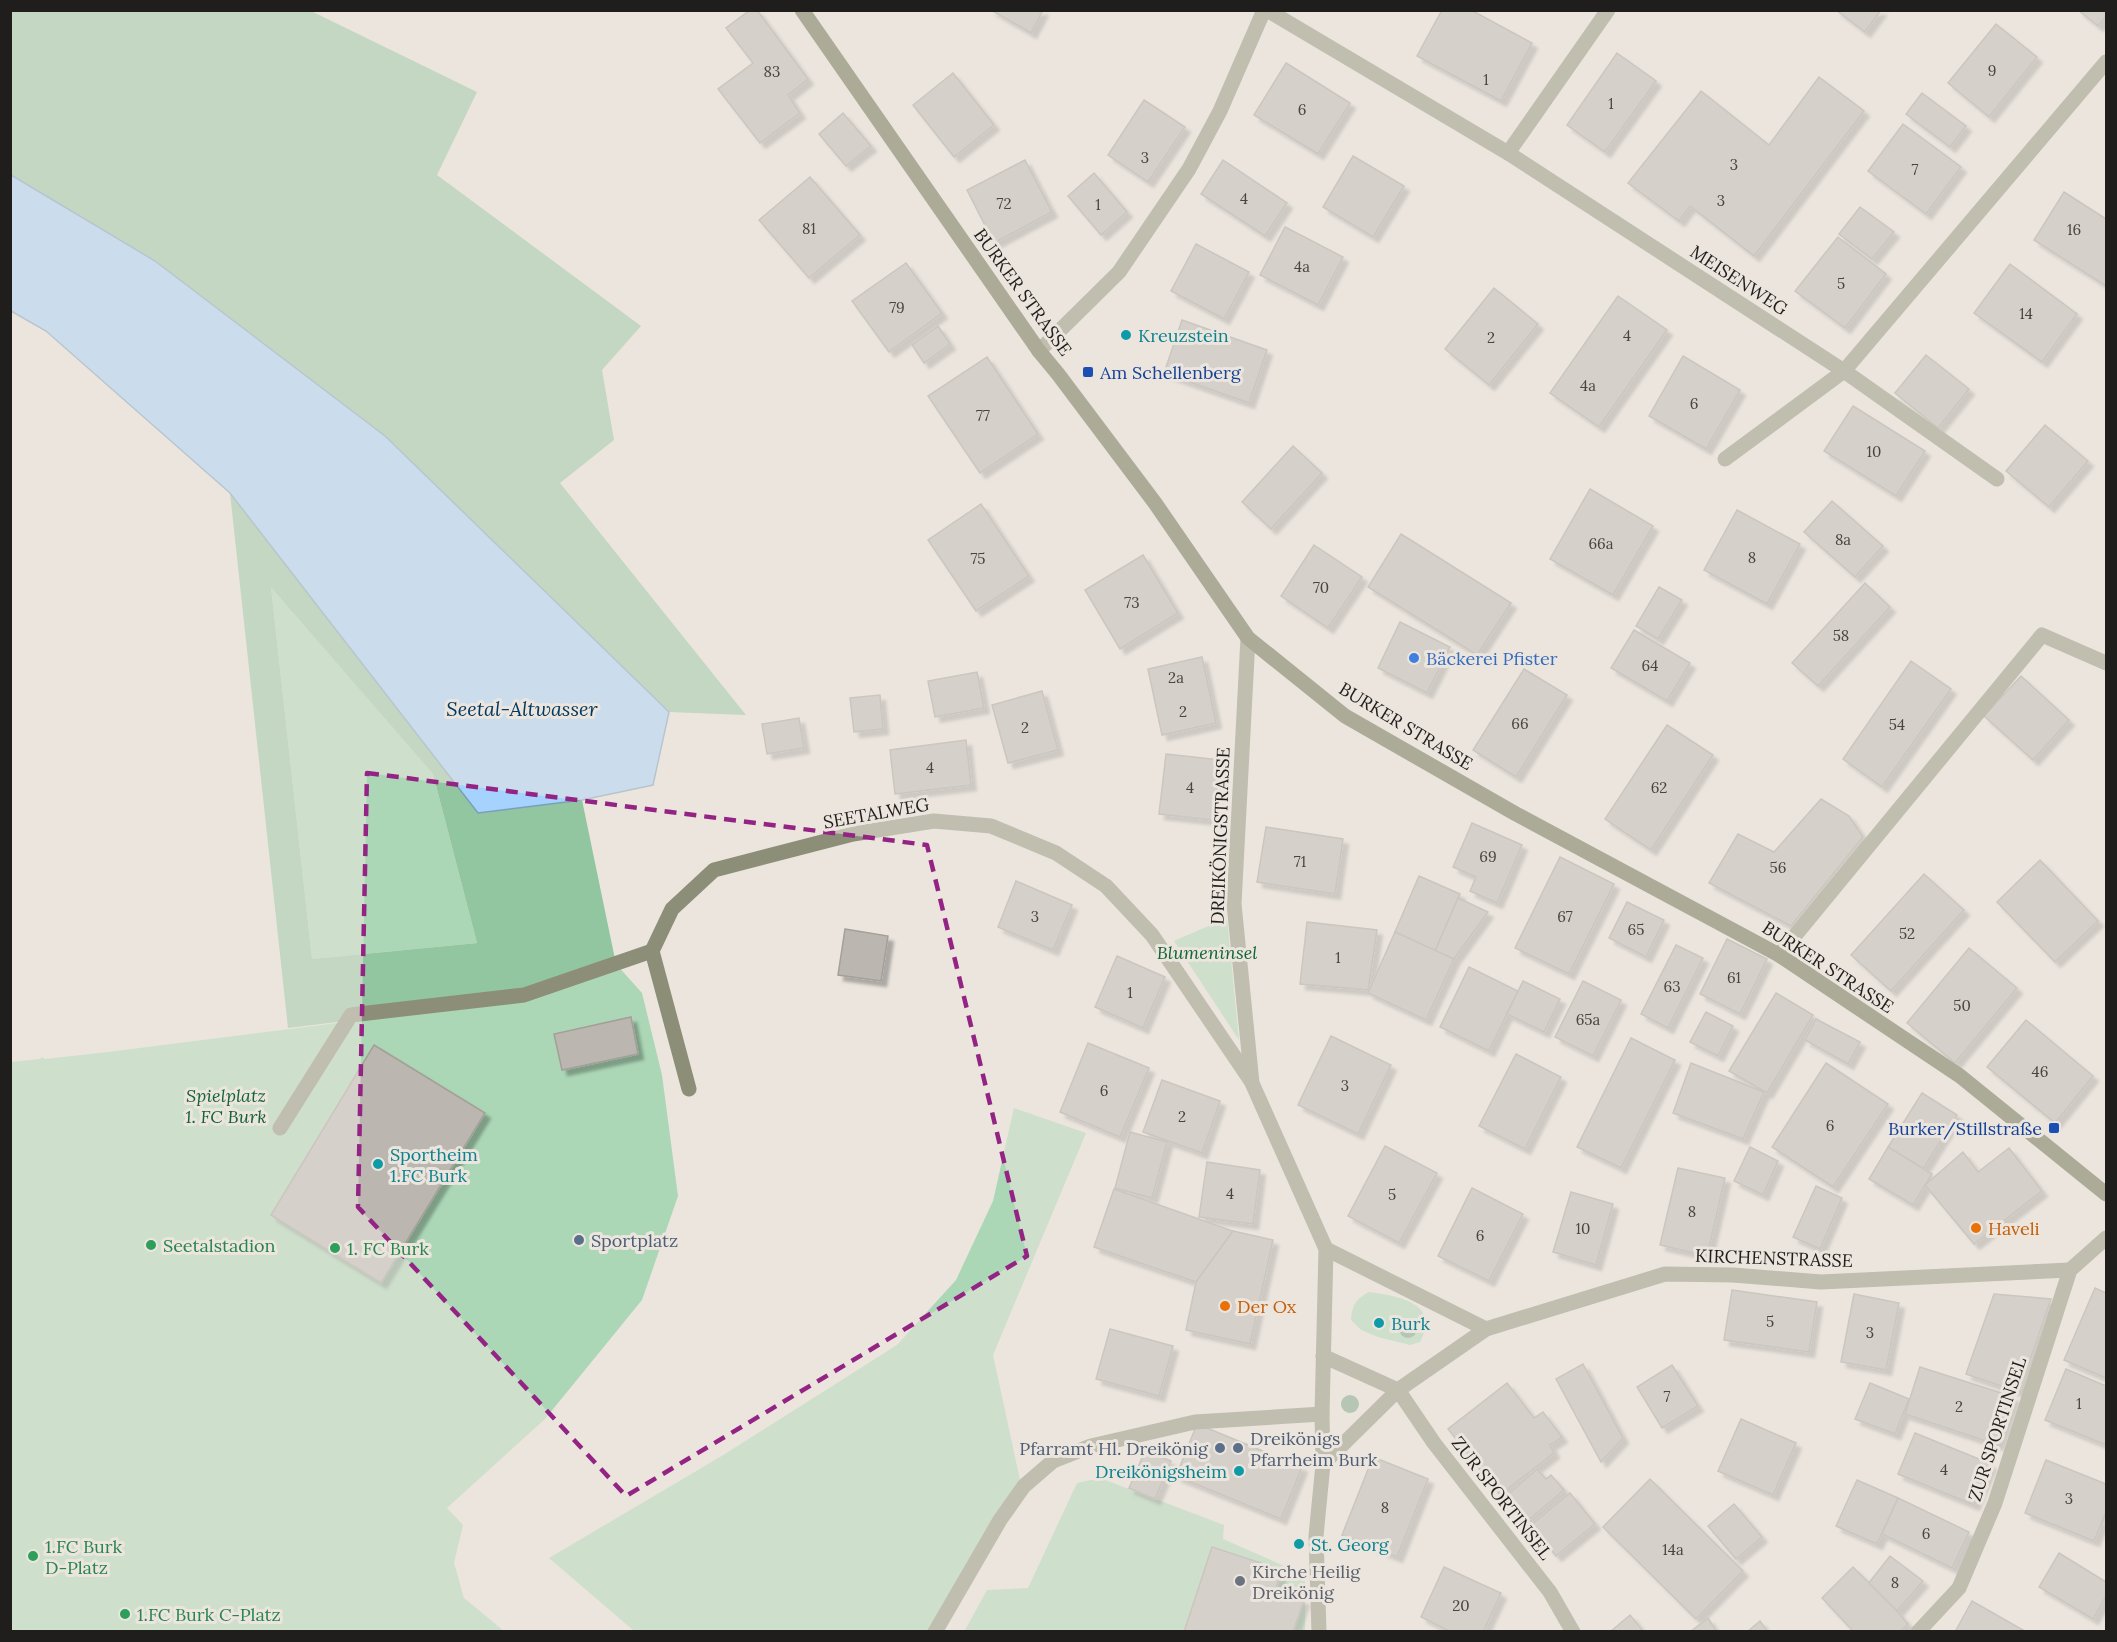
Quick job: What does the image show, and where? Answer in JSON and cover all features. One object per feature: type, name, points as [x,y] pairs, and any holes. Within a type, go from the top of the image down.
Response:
[{"type":"main road","name":"BURKER STRASSE","points":[[802,10],[1039,351],[1155,503],[1248,638],[1345,716],[1516,814],[1779,956],[1960,1076],[2106,1194]]},
{"type":"street","points":[[1039,351],[1119,272],[1189,169],[1220,111],[1266,10]]},
{"type":"street","name":"MEISENWEG","points":[[1266,10],[1508,153],[1844,371],[1997,479]]},
{"type":"street","points":[[1508,153],[1608,10]]},
{"type":"street","points":[[1725,459],[1844,371],[2106,62]]},
{"type":"street","points":[[1779,956],[2042,635],[2106,663]]},
{"type":"street","name":"DREIKÖNIGSTRASSE","points":[[1248,638],[1234,904],[1252,1083],[1326,1249],[1322,1414]]},
{"type":"street","name":"SEETALWEG","points":[[652,951],[672,909],[714,870],[853,834],[934,821],[991,826],[1056,853],[1106,886],[1152,935],[1252,1083]]},
{"type":"street","points":[[280,1128],[351,1015],[524,995],[652,951],[689,1089]]},
{"type":"street","points":[[2070,1270],[2106,1238]]},
{"type":"street","points":[[1326,1249],[1486,1329]]},
{"type":"street","name":"KIRCHENSTRASSE","points":[[1323,1464],[1398,1390],[1486,1329],[1665,1274],[1733,1275],[1821,1282],[2070,1270]]},
{"type":"street","name":"ZUR SPORTINSEL","points":[[1918,1632],[1959,1588],[1995,1503],[2070,1270]]},
{"type":"street","points":[[1323,1356],[1398,1390]]},
{"type":"street","name":"ZUR SPORTINSEL","points":[[1398,1390],[1434,1443],[1550,1592],[1573,1632]]},
{"type":"street","points":[[935,1632],[1000,1520],[1024,1486],[1053,1461],[1090,1446],[1195,1422],[1322,1414],[1323,1464],[1316,1536],[1319,1632]]},
{"type":"highlighted area","points":[[367,773],[927,845],[1027,1256],[626,1496],[358,1207]]},
{"type":"green space","points":[[11,11],[311,11],[477,92],[437,175],[641,326],[602,370],[614,440],[560,483],[746,715],[669,712],[385,436],[155,261],[11,175]]},
{"type":"green space","points":[[230,493],[478,813],[582,800],[616,964],[526,999],[288,1028]],"holes":[[[271,587],[433,774],[477,943],[312,959]]]},
{"type":"green space","points":[[271,586],[433,774],[477,943],[312,959]]},
{"type":"green space","name":"Blumeninsel","points":[[1227,918],[1239,1040],[1174,941]]},
{"type":"green space","name":"1. FC Burk","points":[[616,964],[642,993],[662,1075],[678,1196],[642,1300],[545,1419],[447,1508],[463,1525],[454,1563],[464,1598],[504,1631],[11,1632],[11,1062],[108,1052],[526,999]]},
{"type":"green space","points":[[1014,1108],[1086,1133],[993,1355],[1020,1480],[932,1631],[634,1631],[549,1558],[720,1457],[897,1345],[956,1280],[993,1201]]},
{"type":"green space","points":[[1369,1292],[1403,1299],[1421,1310],[1425,1318],[1425,1329],[1420,1342],[1410,1345],[1361,1330],[1351,1320],[1352,1310],[1358,1300]]},
{"type":"green space","points":[[1100,1478],[1224,1525],[1223,1539],[1305,1575],[1305,1631],[964,1632],[987,1590],[1028,1588],[1077,1483]]},
{"type":"water","name":"Seetal-Altwasser","points":[[11,175],[155,261],[385,436],[669,712],[653,785],[582,800],[478,813],[230,493],[46,331],[11,311]]},
{"type":"building","points":[[750,10],[757,10],[808,79],[788,95],[800,113],[760,143],[718,89],[753,63],[726,28]]},
{"type":"building","points":[[991,10],[1043,10],[1031,33]]},
{"type":"building","points":[[1442,10],[1471,10],[1532,43],[1501,101],[1417,56]]},
{"type":"building","points":[[1836,10],[1881,10],[1865,32]]},
{"type":"building","points":[[2078,10],[2106,10],[2106,16],[2098,26]]},
{"type":"building","points":[[1996,24],[2037,57],[1989,117],[1948,83]]},
{"type":"building","points":[[1617,53],[1656,81],[1605,152],[1567,125]]},
{"type":"building","points":[[1286,63],[1350,103],[1318,154],[1254,115]]},
{"type":"building","points":[[953,73],[994,125],[954,157],[913,105]]},
{"type":"building","points":[[1819,77],[1864,111],[1754,256],[1690,206],[1679,221],[1628,183],[1701,91],[1769,145]]},
{"type":"building","points":[[1922,93],[1966,126],[1950,147],[1906,114]]},
{"type":"building","points":[[1144,100],[1185,127],[1148,182],[1108,155]]},
{"type":"building","points":[[843,113],[871,146],[846,166],[819,134]]},
{"type":"building","points":[[1903,124],[1961,167],[1926,214],[1868,171]]},
{"type":"building","points":[[1353,156],[1404,186],[1373,237],[1323,207]]},
{"type":"building","points":[[1025,160],[1052,212],[994,243],[967,190]]},
{"type":"building","points":[[1223,160],[1287,203],[1265,236],[1201,194]]},
{"type":"building","points":[[1094,173],[1127,212],[1101,235],[1068,196]]},
{"type":"building","points":[[810,177],[860,235],[809,278],[759,220]]},
{"type":"building","points":[[2064,192],[2106,219],[2106,286],[2034,240]]},
{"type":"building","points":[[1860,207],[1894,232],[1872,259],[1839,234]]},
{"type":"building","points":[[1285,227],[1343,257],[1318,305],[1260,275]]},
{"type":"building","points":[[1838,237],[1886,274],[1845,328],[1795,291]]},
{"type":"building","points":[[1196,244],[1249,272],[1224,319],[1171,291]]},
{"type":"building","points":[[906,263],[942,313],[889,352],[852,301]]},
{"type":"building","points":[[2010,264],[2077,314],[2042,362],[1974,313]]},
{"type":"building","points":[[1494,288],[1538,324],[1489,385],[1445,349]]},
{"type":"building","points":[[1618,296],[1667,330],[1599,427],[1550,393]]},
{"type":"building","points":[[1182,320],[1267,350],[1249,403],[1164,373]]},
{"type":"building","points":[[938,326],[950,344],[924,363],[912,345]]},
{"type":"building","points":[[1926,355],[1969,389],[1938,428],[1895,393]]},
{"type":"building","points":[[1683,356],[1740,390],[1706,449],[1649,416]]},
{"type":"building","points":[[987,357],[1038,434],[980,473],[928,396]]},
{"type":"building","points":[[1853,406],[1925,451],[1896,496],[1824,451]]},
{"type":"building","points":[[2045,425],[2088,461],[2049,507],[2006,471]]},
{"type":"building","points":[[1293,446],[1322,473],[1271,529],[1242,502]]},
{"type":"building","points":[[1590,489],[1653,526],[1613,595],[1550,559]]},
{"type":"building","points":[[1832,501],[1883,546],[1855,577],[1804,532]]},
{"type":"building","points":[[981,504],[1029,576],[976,611],[928,540]]},
{"type":"building","points":[[1737,510],[1800,544],[1767,604],[1704,570]]},
{"type":"building","points":[[1401,534],[1511,603],[1477,655],[1368,587]]},
{"type":"building","points":[[1314,545],[1362,577],[1328,628],[1281,596]]},
{"type":"building","points":[[1143,555],[1178,613],[1120,649],[1085,590]]},
{"type":"building","points":[[1865,583],[1890,607],[1818,686],[1792,663]]},
{"type":"building","points":[[1659,587],[1682,600],[1658,639],[1636,626]]},
{"type":"building","name":"Bäckerei Pfister","points":[[1400,622],[1450,647],[1427,693],[1378,668]]},
{"type":"building","points":[[1634,630],[1690,663],[1667,701],[1611,668]]},
{"type":"building","points":[[1202,657],[1216,723],[1162,735],[1148,669]]},
{"type":"building","points":[[1911,661],[1951,689],[1882,787],[1843,759]]},
{"type":"building","points":[[1524,669],[1567,695],[1516,777],[1473,750]]},
{"type":"building","points":[[977,672],[984,708],[935,717],[928,681]]},
{"type":"building","points":[[2021,676],[2069,720],[2033,760],[1984,716]]},
{"type":"building","points":[[1042,691],[1058,750],[1008,763],[992,705]]},
{"type":"building","points":[[880,695],[883,729],[854,732],[850,698]]},
{"type":"building","points":[[799,718],[804,748],[767,754],[762,724]]},
{"type":"building","points":[[1667,725],[1713,755],[1651,850],[1605,819]]},
{"type":"building","points":[[966,740],[971,785],[895,794],[890,750]]},
{"type":"building","points":[[1166,754],[1220,760],[1213,820],[1159,814]]},
{"type":"building","points":[[1821,799],[1849,816],[1863,837],[1791,926],[1709,883],[1738,834],[1774,852]]},
{"type":"building","points":[[1472,823],[1522,845],[1497,903],[1470,891],[1476,877],[1453,867]]},
{"type":"building","points":[[1266,827],[1343,839],[1335,894],[1257,882]]},
{"type":"building","points":[[1560,857],[1614,884],[1569,974],[1515,948]]},
{"type":"building","points":[[2040,860],[2098,921],[2055,962],[1997,902]]},
{"type":"building","points":[[1924,874],[1964,910],[1891,991],[1851,955]]},
{"type":"building","points":[[1419,876],[1460,894],[1435,951],[1395,932]]},
{"type":"building","points":[[1016,881],[1072,905],[1053,950],[998,927]]},
{"type":"building","points":[[1458,898],[1488,912],[1454,959],[1435,951]]},
{"type":"building","points":[[1627,902],[1664,920],[1646,957],[1609,938]]},
{"type":"building","points":[[1307,922],[1377,930],[1368,990],[1300,984]]},
{"type":"building","points":[[845,929],[888,936],[881,981],[838,975]]},
{"type":"building","points":[[1395,932],[1454,959],[1426,1020],[1368,993]]},
{"type":"building","points":[[1727,939],[1767,959],[1740,1014],[1700,994]]},
{"type":"building","points":[[1676,945],[1703,958],[1668,1028],[1641,1014]]},
{"type":"building","points":[[1969,948],[2017,988],[1955,1063],[1907,1023]]},
{"type":"building","points":[[1117,956],[1165,977],[1143,1028],[1095,1007]]},
{"type":"building","points":[[1469,967],[1518,991],[1489,1051],[1440,1027]]},
{"type":"building","points":[[1523,981],[1560,999],[1544,1032],[1507,1014]]},
{"type":"building","points":[[1583,981],[1621,1000],[1593,1056],[1555,1037]]},
{"type":"building","points":[[1776,993],[1813,1015],[1767,1093],[1729,1071]]},
{"type":"building","points":[[1706,1012],[1733,1026],[1718,1056],[1690,1042]]},
{"type":"building","points":[[631,1017],[638,1054],[562,1070],[554,1034]]},
{"type":"building","points":[[1816,1019],[1860,1042],[1848,1064],[1805,1040]]},
{"type":"building","points":[[2026,1020],[2093,1076],[2055,1123],[1987,1067]]},
{"type":"building","points":[[1331,1036],[1391,1065],[1358,1134],[1298,1105]]},
{"type":"building","points":[[1631,1038],[1675,1060],[1621,1168],[1577,1147]]},
{"type":"building","points":[[1088,1043],[1149,1068],[1120,1137],[1060,1112]]},
{"type":"building","name":"Sportheim 1.FC Burk","points":[[374,1045],[485,1113],[381,1283],[271,1215]]},
{"type":"building","points":[[1516,1054],[1561,1077],[1525,1149],[1479,1126]]},
{"type":"building","points":[[1691,1063],[1764,1092],[1743,1139],[1673,1113]]},
{"type":"building","points":[[1826,1063],[1888,1104],[1833,1187],[1772,1147]]},
{"type":"building","points":[[1162,1080],[1220,1101],[1202,1153],[1143,1132]]},
{"type":"building","points":[[1922,1093],[1957,1115],[1923,1169],[1888,1147]]},
{"type":"building","points":[[1130,1132],[1167,1142],[1152,1198],[1115,1188]]},
{"type":"building","points":[[1385,1146],[1437,1173],[1399,1243],[1348,1216]]},
{"type":"building","points":[[1750,1147],[1778,1161],[1763,1195],[1734,1181]]},
{"type":"building","points":[[1888,1147],[1932,1174],[1913,1205],[1869,1179]]},
{"type":"building","points":[[2009,1148],[2042,1191],[1974,1244],[1925,1185],[1963,1152],[1978,1172]]},
{"type":"building","points":[[1207,1162],[1260,1170],[1253,1224],[1199,1217]]},
{"type":"building","points":[[1678,1168],[1725,1178],[1707,1256],[1660,1245]]},
{"type":"building","points":[[1816,1186],[1842,1198],[1820,1249],[1793,1237]]},
{"type":"building","points":[[1472,1188],[1523,1214],[1489,1281],[1438,1256]]},
{"type":"building","points":[[1114,1189],[1233,1231],[1196,1282],[1094,1247]]},
{"type":"building","points":[[1571,1192],[1613,1204],[1596,1265],[1553,1252]]},
{"type":"building","name":"Der Ox","points":[[1233,1231],[1273,1240],[1250,1344],[1186,1330],[1196,1282]]},
{"type":"building","points":[[2095,1288],[2106,1293],[2106,1378],[2064,1360]]},
{"type":"building","points":[[1732,1290],[1817,1302],[1809,1352],[1724,1340]]},
{"type":"building","points":[[1854,1294],[1899,1303],[1886,1370],[1841,1362]]},
{"type":"building","points":[[1994,1294],[2051,1299],[2019,1392],[1966,1374]]},
{"type":"building","points":[[1110,1329],[1173,1346],[1159,1396],[1096,1379]]},
{"type":"building","points":[[1583,1364],[1623,1438],[1601,1462],[1556,1379]]},
{"type":"building","points":[[1672,1365],[1698,1406],[1662,1428],[1637,1387]]},
{"type":"building","points":[[1920,1367],[2014,1397],[1998,1445],[1905,1414]]},
{"type":"building","points":[[2066,1369],[2106,1386],[2106,1445],[2045,1420]]},
{"type":"building","points":[[1507,1383],[1534,1418],[1543,1412],[1562,1437],[1550,1445],[1554,1453],[1500,1495],[1448,1429]]},
{"type":"building","points":[[1870,1383],[1909,1399],[1895,1434],[1855,1419]]},
{"type":"building","points":[[1741,1419],[1796,1443],[1773,1495],[1718,1471]]},
{"type":"building","name":"Dreikönigsheim","points":[[1197,1424],[1302,1467],[1281,1519],[1176,1476]]},
{"type":"building","points":[[1915,1433],[1991,1464],[1974,1505],[1898,1474]]},
{"type":"building","points":[[1145,1451],[1171,1461],[1155,1499],[1129,1488]]},
{"type":"building","points":[[1373,1457],[1428,1479],[1397,1557],[1342,1535]]},
{"type":"building","points":[[2046,1460],[2106,1484],[2106,1512],[2094,1541],[2025,1513]]},
{"type":"building","points":[[1537,1469],[1546,1479],[1551,1475],[1564,1490],[1526,1522],[1505,1497]]},
{"type":"building","points":[[1650,1479],[1743,1571],[1696,1619],[1603,1527]]},
{"type":"building","points":[[1857,1480],[1898,1498],[1877,1544],[1836,1526]]},
{"type":"building","points":[[1570,1493],[1595,1524],[1556,1556],[1531,1525]]},
{"type":"building","points":[[1898,1498],[1969,1532],[1952,1568],[1882,1534]]},
{"type":"building","points":[[1734,1504],[1762,1537],[1736,1559],[1708,1526]]},
{"type":"building","points":[[2106,1512],[2106,1529],[2101,1526]]},
{"type":"building","name":"Kirche Heilig Dreikönig","points":[[1212,1547],[1282,1570],[1275,1591],[1304,1600],[1293,1632],[1184,1632]]},
{"type":"building","points":[[2059,1553],[2106,1582],[2106,1596],[2093,1619],[2039,1587]]},
{"type":"building","points":[[1890,1556],[1923,1581],[1897,1611],[1868,1584]]},
{"type":"building","points":[[1444,1567],[1501,1593],[1483,1632],[1451,1632],[1421,1617]]},
{"type":"building","points":[[1853,1567],[1908,1624],[1900,1632],[1854,1632],[1822,1598]]},
{"type":"building","points":[[1972,1601],[2023,1630],[2022,1632],[1955,1632]]},
{"type":"building","points":[[1630,1615],[1644,1632],[1610,1632]]},
{"type":"building","points":[[1708,1618],[1717,1632],[1690,1632]]},
{"type":"building","points":[[1760,1621],[1768,1632],[1747,1632]]},
{"type":"place","name":"Kreuzstein","points":[[1126,335]]},
{"type":"place","name":"Am Schellenberg","points":[[1088,372]]},
{"type":"place","name":"Bäckerei Pfister","points":[[1414,658]]},
{"type":"place","name":"Burker/Stillstraße","points":[[2054,1128]]},
{"type":"place","name":"Sportheim 1.FC Burk","points":[[378,1164]]},
{"type":"place","name":"Haveli","points":[[1976,1228]]},
{"type":"place","name":"Sportplatz","points":[[579,1240]]},
{"type":"place","name":"Seetalstadion","points":[[151,1245]]},
{"type":"place","name":"1. FC Burk","points":[[335,1248]]},
{"type":"place","name":"Der Ox","points":[[1225,1306]]},
{"type":"place","name":"Burk","points":[[1379,1323]]},
{"type":"place","name":"Pfarramt Hl. Dreikönig","points":[[1220,1448]]},
{"type":"place","name":"Dreikönigs Pfarrheim Burk","points":[[1238,1448]]},
{"type":"place","name":"Dreikönigsheim","points":[[1239,1471]]},
{"type":"place","name":"St. Georg","points":[[1299,1544]]},
{"type":"place","name":"1.FC Burk D-Platz","points":[[33,1556]]},
{"type":"place","name":"Kirche Heilig Dreikönig","points":[[1240,1581]]},
{"type":"place","name":"1.FC Burk C-Platz","points":[[125,1614]]},
{"type":"park label","name":"Spielplatz 1. FC Burk","points":[[226,1105]]}]
